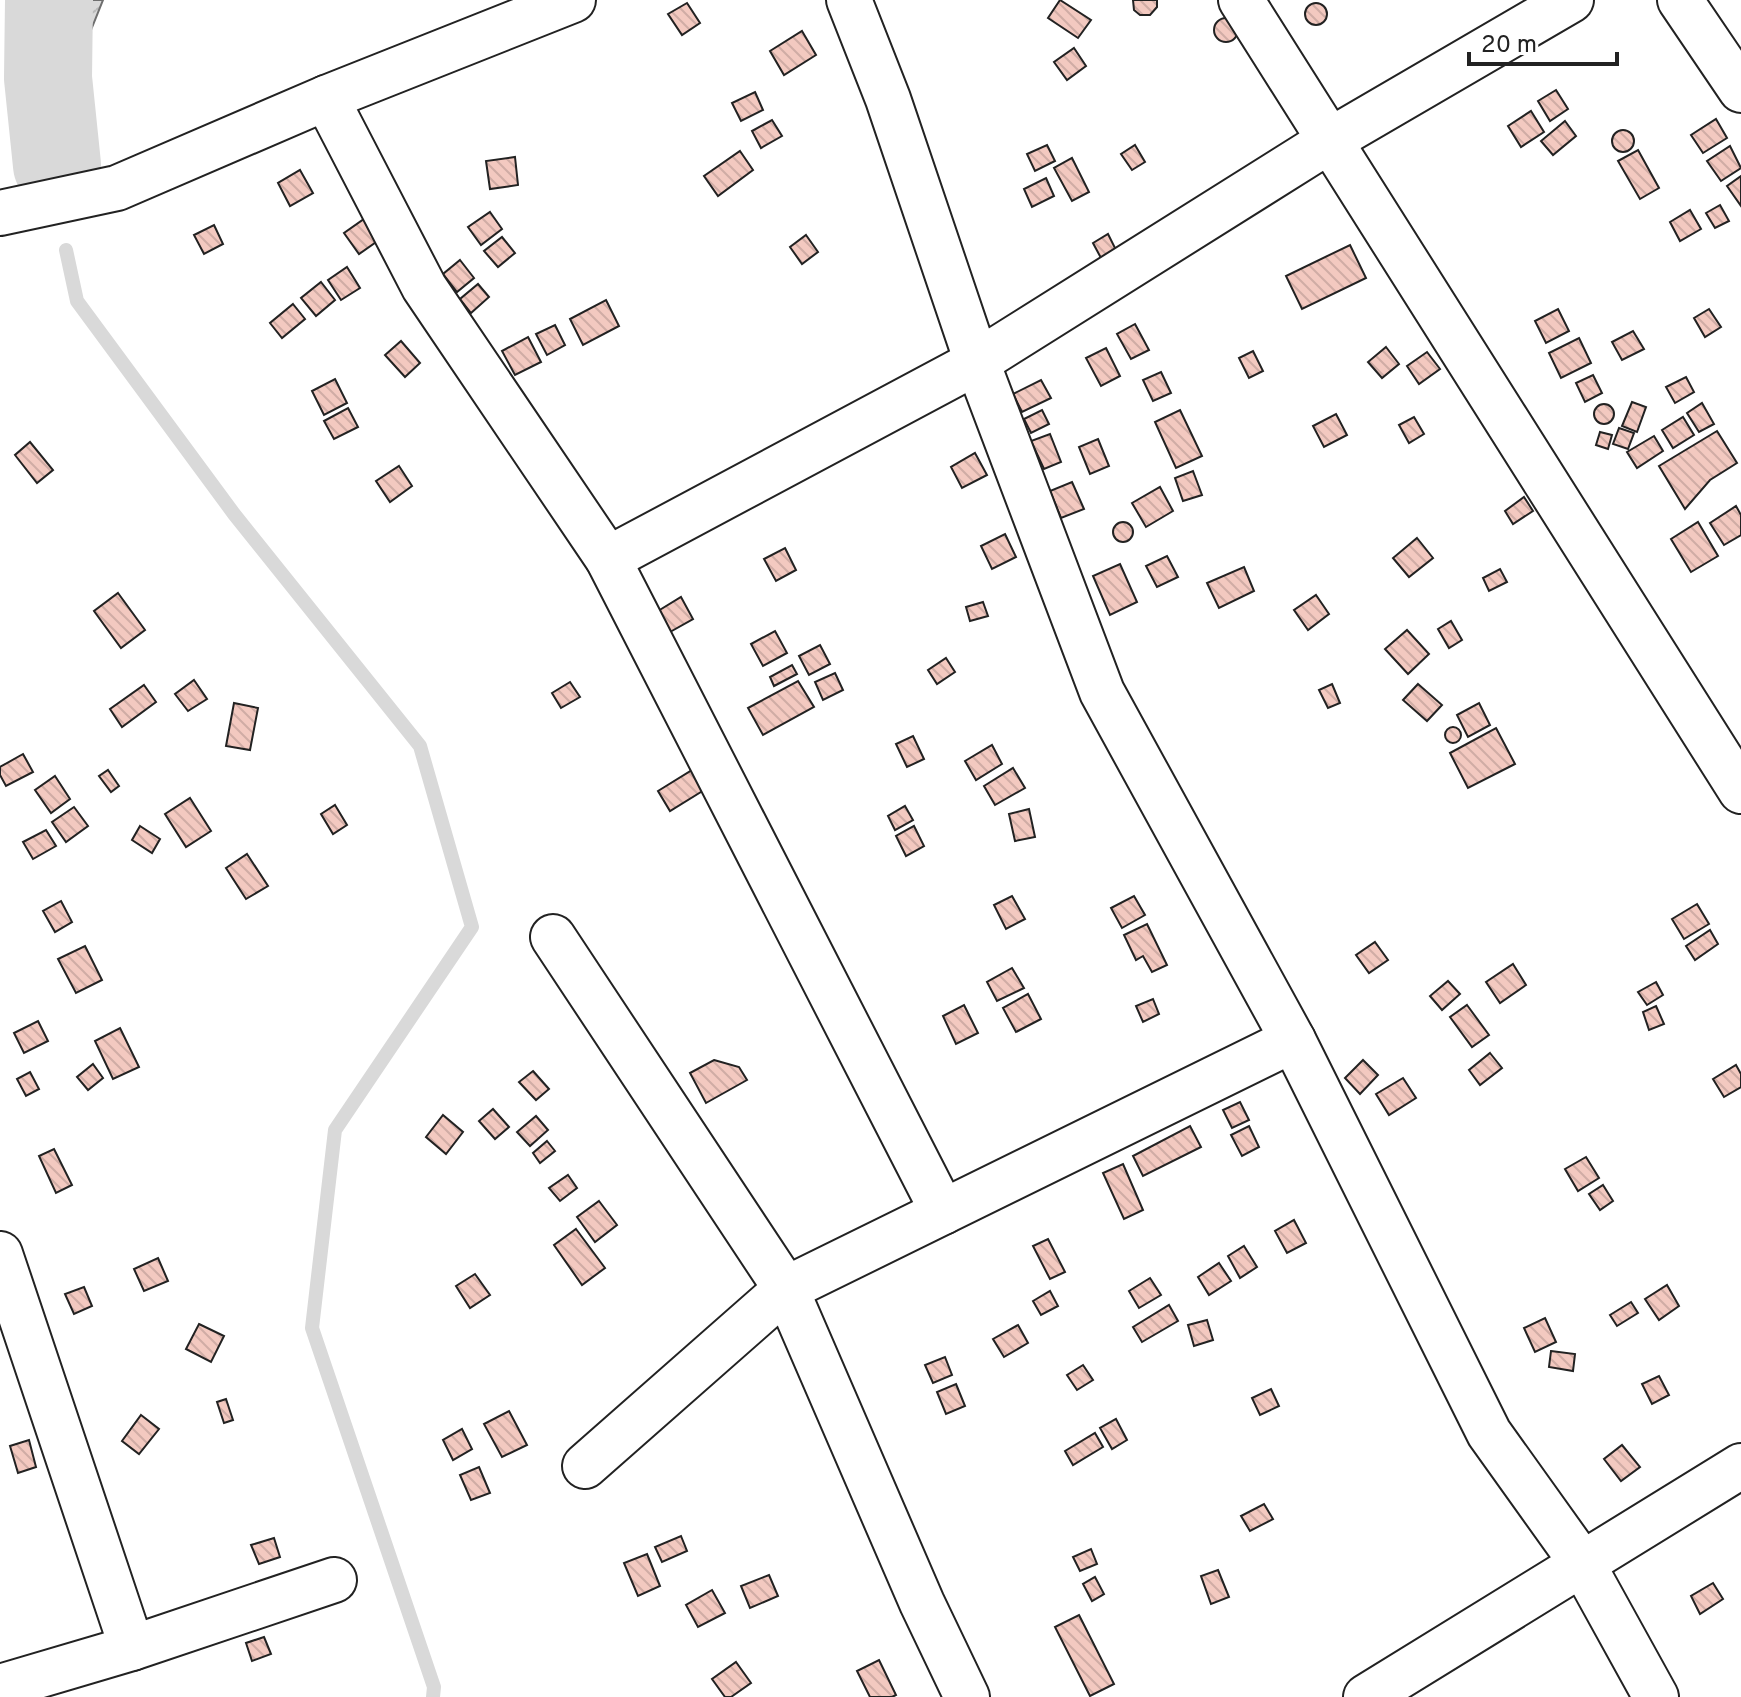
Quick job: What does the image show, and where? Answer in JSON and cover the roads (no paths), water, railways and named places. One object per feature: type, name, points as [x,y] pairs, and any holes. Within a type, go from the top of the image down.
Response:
[{"type":"street","points":[[0,213],[117,188],[326,98],[573,0]]},
{"type":"street","points":[[849,0],[888,99],[977,362],[1102,692],[1293,1040],[1489,1433],[1582,1563],[1656,1697]]},
{"type":"street","points":[[1241,0],[1741,791]]},
{"type":"street","points":[[608,559],[977,362],[1329,141],[1571,0]]},
{"type":"street","points":[[1680,0],[1741,90]]},
{"type":"street","points":[[326,98],[424,287],[608,559],[943,1212]]},
{"type":"street","points":[[553,937],[786,1289],[922,1603],[967,1697]]},
{"type":"street","points":[[585,1466],[786,1289],[1293,1040]]},
{"type":"street","points":[[0,1254],[132,1648]]},
{"type":"street","points":[[1366,1697],[1741,1466]]},
{"type":"street","points":[[0,1687],[132,1648],[334,1580]]},
{"type":"water","points":[[9,0],[103,0],[89,35],[48,78],[14,27]]},
{"type":"waterway","points":[[49,0],[48,78],[57,165]]},
{"type":"waterway","points":[[66,250],[77,301],[234,514],[420,746],[472,927],[335,1130],[312,1328],[434,1687],[433,1697]]}]
